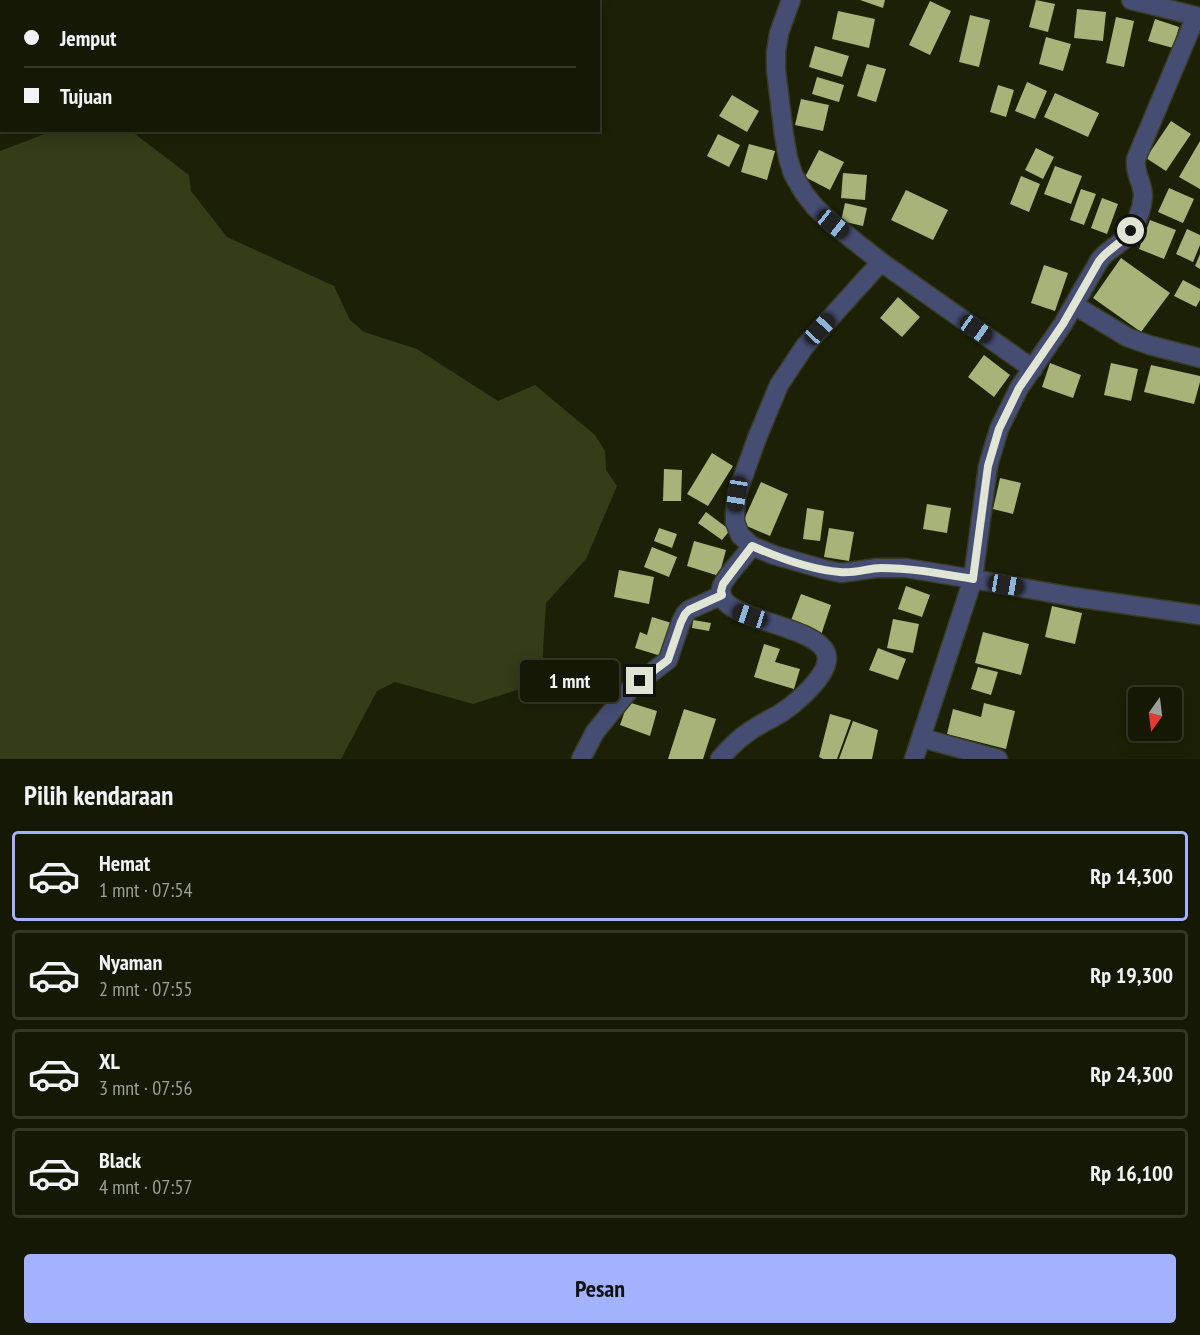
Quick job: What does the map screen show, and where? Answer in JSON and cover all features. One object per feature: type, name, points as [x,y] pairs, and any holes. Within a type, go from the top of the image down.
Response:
[{"type":"street","points":[[790,0],[779,33],[776,70],[784,135],[793,174],[804,193],[833,224],[881,262],[1033,369]]},
{"type":"street","points":[[914,759],[973,579],[987,472],[999,429],[1019,388],[1074,305],[1103,256],[1125,238],[1137,220],[1143,194],[1136,172],[1136,159],[1198,16],[1131,0]]},
{"type":"street","points":[[881,262],[805,345],[779,385],[737,494],[735,522],[740,535],[752,546],[774,555],[841,573],[877,568],[906,568],[1085,599],[1200,615]]},
{"type":"street","points":[[1074,305],[1127,337],[1200,358]]},
{"type":"street","points":[[720,759],[735,742],[794,703],[817,681],[824,670],[827,658],[823,648],[812,639],[738,612],[722,595],[723,584],[752,546]]},
{"type":"street","points":[[581,759],[596,732],[630,689],[667,662],[685,614],[722,595]]},
{"type":"street","points":[[922,738],[998,759]]},
{"type":"green space","points":[[50,132],[132,132],[189,175],[191,191],[227,237],[334,286],[350,320],[364,332],[417,349],[498,401],[535,385],[595,435],[605,451],[606,470],[617,486],[586,559],[546,603],[542,668],[533,685],[473,704],[395,682],[377,691],[341,759],[0,759],[0,151]]},
{"type":"building","points":[[860,0],[885,0],[883,8]]},
{"type":"building","points":[[1036,0],[1055,4],[1048,32],[1029,27]]},
{"type":"building","points":[[930,1],[951,11],[930,55],[909,45]]},
{"type":"building","points":[[1077,9],[1106,12],[1103,41],[1074,38]]},
{"type":"building","points":[[838,11],[875,19],[869,48],[832,39]]},
{"type":"building","points":[[970,15],[990,20],[979,67],[959,62]]},
{"type":"building","points":[[1116,17],[1134,21],[1124,67],[1106,63]]},
{"type":"building","points":[[1155,19],[1179,27],[1173,48],[1148,41]]},
{"type":"building","points":[[1046,37],[1071,44],[1063,71],[1039,64]]},
{"type":"building","points":[[815,46],[849,56],[842,77],[809,67]]},
{"type":"building","points":[[867,64],[886,69],[876,102],[857,96]]},
{"type":"building","points":[[817,77],[844,85],[839,102],[812,94]]},
{"type":"building","points":[[1027,82],[1047,91],[1035,119],[1015,111]]},
{"type":"building","points":[[998,85],[1014,90],[1006,117],[990,112]]},
{"type":"building","points":[[1055,93],[1099,113],[1088,137],[1044,117]]},
{"type":"building","points":[[732,95],[759,111],[747,132],[719,116]]},
{"type":"building","points":[[801,99],[829,105],[823,131],[795,125]]},
{"type":"building","points":[[1171,121],[1191,134],[1166,171],[1146,158]]},
{"type":"building","points":[[718,134],[740,145],[729,167],[707,156]]},
{"type":"building","points":[[1200,141],[1200,189],[1179,177]]},
{"type":"building","points":[[749,144],[775,151],[767,180],[741,172]]},
{"type":"building","points":[[1036,148],[1054,157],[1043,179],[1025,170]]},
{"type":"building","points":[[819,150],[844,162],[830,190],[805,177]]},
{"type":"building","points":[[1055,166],[1082,176],[1071,204],[1044,194]]},
{"type":"building","points":[[843,173],[867,175],[865,200],[841,198]]},
{"type":"building","points":[[1021,176],[1040,184],[1029,212],[1010,204]]},
{"type":"building","points":[[1169,188],[1194,199],[1183,223],[1158,212]]},
{"type":"building","points":[[1081,189],[1096,194],[1084,225],[1070,220]]},
{"type":"building","points":[[906,190],[948,210],[933,240],[891,220]]},
{"type":"building","points":[[1102,198],[1118,204],[1107,234],[1091,228]]},
{"type":"building","points":[[845,203],[867,208],[863,226],[841,221]]},
{"type":"building","points":[[1150,220],[1176,230],[1164,259],[1139,249]]},
{"type":"building","points":[[1187,229],[1200,235],[1200,245],[1193,262],[1176,254]]},
{"type":"building","points":[[1200,254],[1200,269],[1195,266]]},
{"type":"building","points":[[1121,258],[1170,293],[1141,332],[1093,298]]},
{"type":"building","points":[[1044,265],[1068,273],[1055,311],[1031,303]]},
{"type":"building","points":[[1183,280],[1200,289],[1200,300],[1196,307],[1174,296]]},
{"type":"building","points":[[898,297],[920,317],[902,337],[880,318]]},
{"type":"building","points":[[984,355],[1010,375],[994,397],[968,377]]},
{"type":"building","points":[[1050,363],[1081,375],[1073,398],[1042,387]]},
{"type":"building","points":[[1111,363],[1138,369],[1131,401],[1104,395]]},
{"type":"building","points":[[1151,365],[1200,376],[1194,404],[1144,392]]},
{"type":"building","points":[[712,453],[733,466],[708,506],[687,494]]},
{"type":"building","points":[[664,469],[682,470],[681,501],[663,501]]},
{"type":"building","points":[[1000,478],[1021,483],[1013,514],[993,509]]},
{"type":"building","points":[[761,482],[788,494],[770,536],[742,524]]},
{"type":"building","points":[[927,504],[951,508],[947,533],[923,529]]},
{"type":"building","points":[[807,508],[824,511],[820,541],[803,539]]},
{"type":"building","points":[[706,512],[730,530],[722,540],[698,523]]},
{"type":"building","points":[[659,528],[677,534],[672,548],[654,541]]},
{"type":"building","points":[[829,528],[854,532],[849,561],[824,557]]},
{"type":"building","points":[[694,541],[726,550],[719,576],[687,566]]},
{"type":"building","points":[[652,547],[677,557],[669,577],[644,567]]},
{"type":"building","points":[[619,570],[654,577],[649,604],[614,597]]},
{"type":"building","points":[[906,586],[930,595],[922,617],[898,609]]},
{"type":"building","points":[[801,594],[831,605],[821,635],[790,623]]},
{"type":"building","points":[[1052,606],[1082,613],[1075,644],[1045,637]]},
{"type":"building","points":[[652,617],[675,624],[664,657],[635,648],[640,632],[647,635]]},
{"type":"building","points":[[893,619],[919,624],[913,653],[887,648]]},
{"type":"building","points":[[693,620],[711,623],[709,631],[692,628]]},
{"type":"building","points":[[983,632],[1029,644],[1021,675],[975,663]]},
{"type":"building","points":[[764,644],[780,649],[775,662],[800,669],[794,689],[754,677]]},
{"type":"building","points":[[878,648],[906,659],[898,680],[869,670]]},
{"type":"building","points":[[978,667],[998,672],[991,695],[971,689]]},
{"type":"building","points":[[628,702],[657,711],[650,736],[620,725]]},
{"type":"building","points":[[984,703],[1015,711],[1006,749],[947,734],[953,709],[981,717]]},
{"type":"building","points":[[684,709],[716,719],[703,759],[668,759]]},
{"type":"building","points":[[830,714],[851,720],[837,759],[823,759],[819,757]]},
{"type":"building","points":[[853,721],[878,730],[872,759],[839,759]]},
{"type":"route","points":[[640,681],[667,662],[685,614],[722,595],[723,584],[752,546],[796,562],[841,573],[877,568],[906,568],[973,579],[988,466],[999,429],[1019,388],[1063,324],[1099,261],[1131,231]]}]
